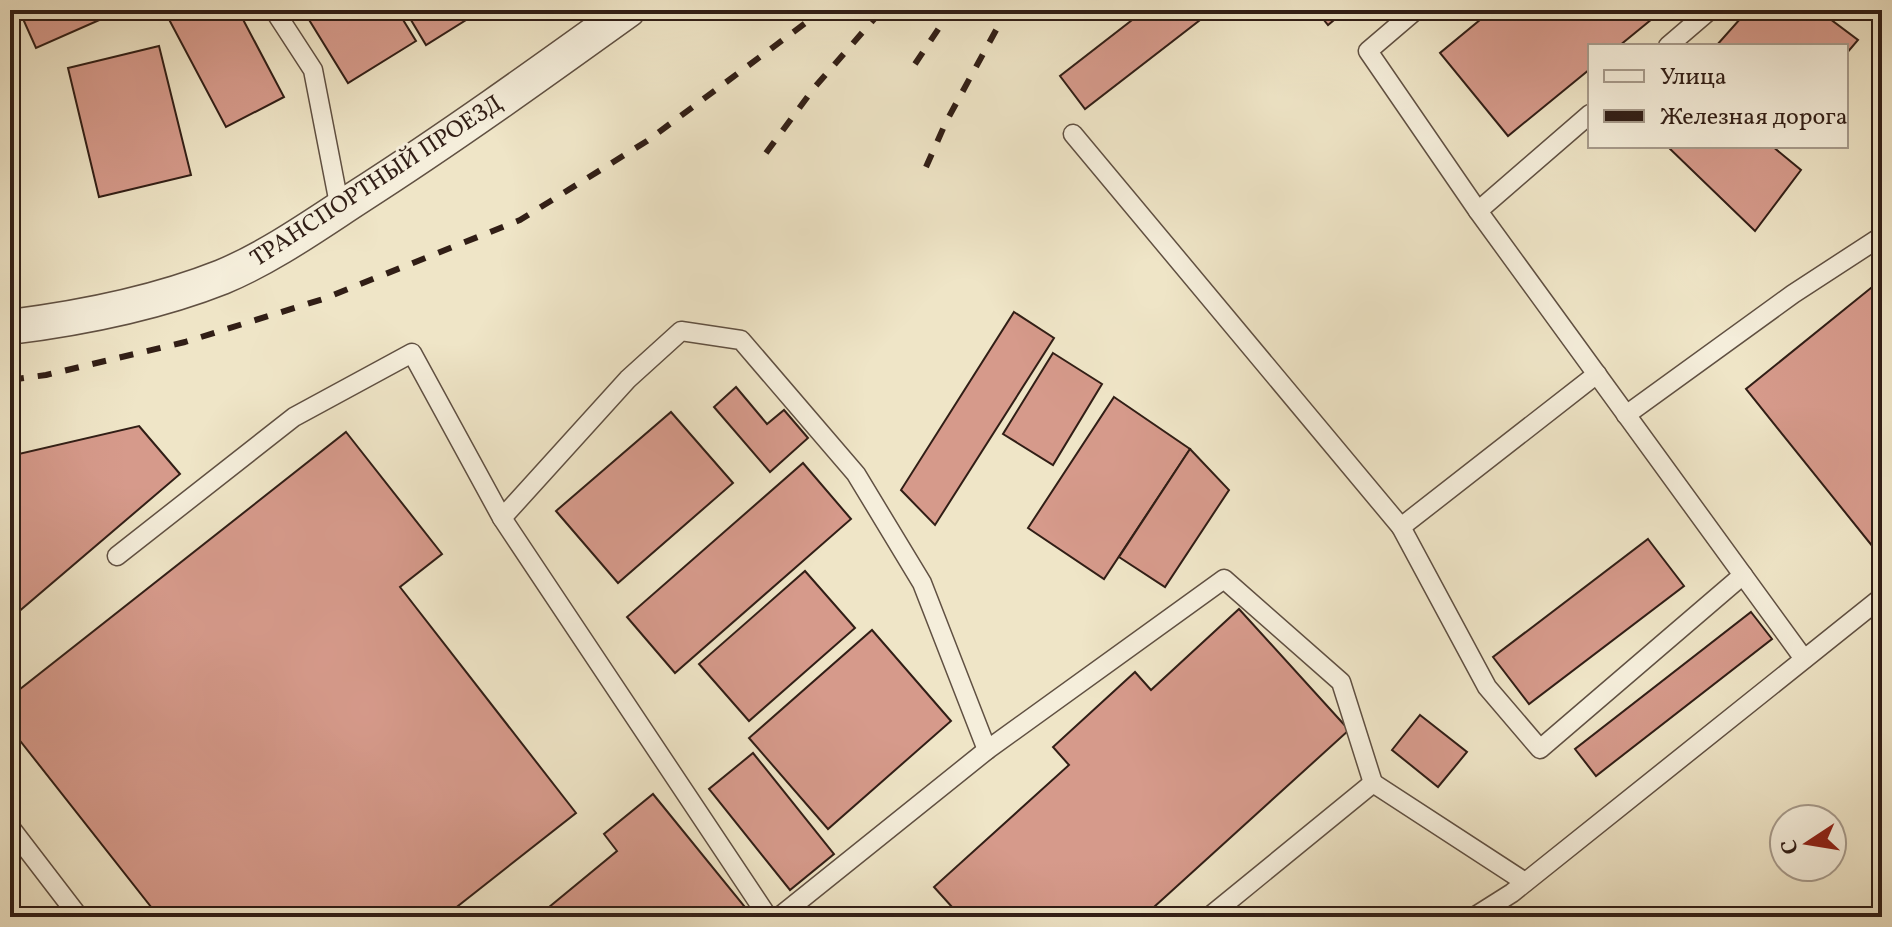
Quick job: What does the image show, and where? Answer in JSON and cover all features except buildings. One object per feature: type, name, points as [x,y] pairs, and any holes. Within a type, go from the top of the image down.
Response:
[{"type":"street","name":"ТРАНСПОРТНЫЙ ПРОЕЗД","points":[[10,327],[91,316],[224,276],[340,209],[482,114],[628,10]]},
{"type":"lane","points":[[274,10],[313,70],[340,209]]},
{"type":"lane","points":[[1416,10],[1368,51],[1478,211],[1804,659]]},
{"type":"lane","points":[[1670,44],[1710,10]]},
{"type":"lane","points":[[1478,211],[1588,116]]},
{"type":"lane","points":[[1073,134],[1401,527],[1487,687],[1540,749],[1743,575]]},
{"type":"lane","points":[[1626,415],[1793,294],[1882,236]]},
{"type":"lane","points":[[502,518],[628,379],[681,331],[741,340],[856,474],[873,501],[922,583],[987,750]]},
{"type":"lane","points":[[117,556],[294,417],[412,353],[502,518],[768,917]]},
{"type":"lane","points":[[1401,527],[1597,374]]},
{"type":"lane","points":[[779,917],[987,750],[1224,579],[1341,682],[1373,783],[1525,882]]},
{"type":"lane","points":[[1474,917],[1525,882],[1882,597]]},
{"type":"lane","points":[[1209,917],[1373,783]]},
{"type":"lane","points":[[10,827],[79,917]]},
{"type":"railway","points":[[10,380],[46,375],[185,342],[323,299],[520,220],[647,141],[823,10]]},
{"type":"railway","points":[[766,153],[814,88],[882,10]]},
{"type":"railway","points":[[915,64],[951,10]]},
{"type":"railway","points":[[926,167],[946,122],[1007,10]]}]
